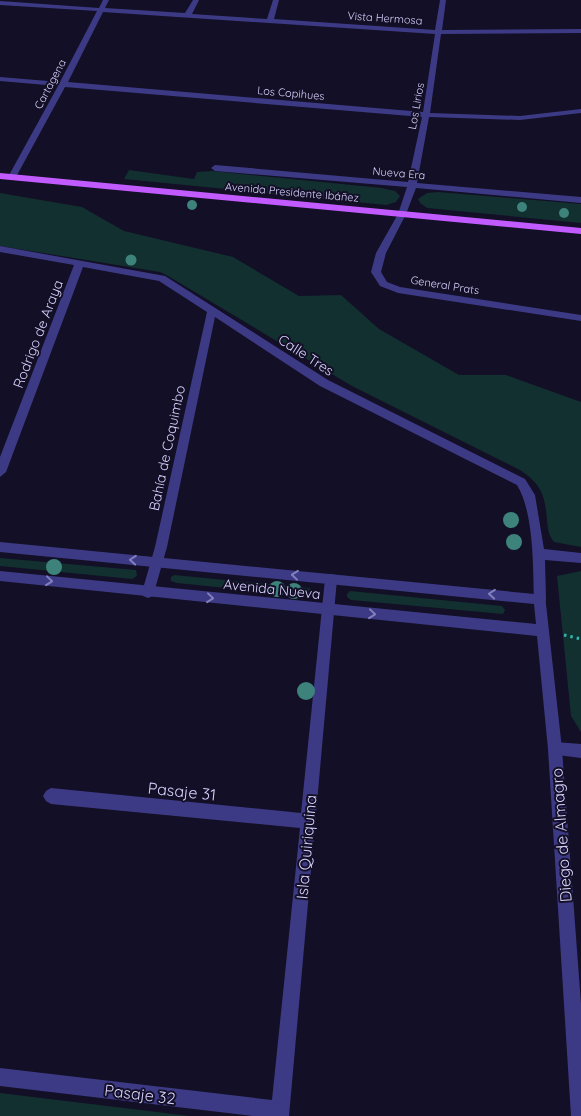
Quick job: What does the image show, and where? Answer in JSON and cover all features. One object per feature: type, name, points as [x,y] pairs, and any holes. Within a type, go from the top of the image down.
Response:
[{"type":"main road","name":"Avenida Presidente Ibáñez","points":[[0,176],[581,231]]},
{"type":"street","name":"Cartagena","points":[[12,178],[106,0]]},
{"type":"street","points":[[187,16],[196,0]]},
{"type":"street","points":[[270,21],[276,0]]},
{"type":"street","name":"Los Lirios","points":[[402,214],[412,186],[426,115],[440,32],[443,0]]},
{"type":"street","name":"Vista Hermosa","points":[[0,3],[440,32],[581,31]]},
{"type":"street","name":"Los Copihues","points":[[0,79],[426,115],[520,118],[581,111]]},
{"type":"street","name":"Nueva Era","points":[[215,168],[581,200]]},
{"type":"street","name":"General Prats","points":[[402,214],[381,253],[376,272],[383,284],[389,287],[499,306],[581,318]]},
{"type":"street","name":"Calle Tres","points":[[0,249],[162,278],[324,383],[501,470],[521,482],[529,495],[539,554]]},
{"type":"street","name":"Rodrigo de Araya","points":[[0,472],[80,262]]},
{"type":"street","name":"Bahía de Coquimbo","points":[[148,592],[157,562],[212,310]]},
{"type":"street","name":"Avenida Nueva","points":[[0,547],[540,599]]},
{"type":"street","points":[[539,554],[581,558]]},
{"type":"street","name":"Diego de Almagro","points":[[539,554],[542,631],[555,749],[580,1106]]},
{"type":"street","name":"Avenida Nueva","points":[[0,576],[542,631]]},
{"type":"street","name":"Isla Quiriquina","points":[[280,1113],[331,579]]},
{"type":"street","points":[[555,749],[581,751]]},
{"type":"street","name":"Pasaje 31","points":[[51,796],[308,821]]},
{"type":"street","name":"Pasaje 32","points":[[0,1077],[280,1113]]},
{"type":"green space","points":[[129,170],[194,179],[197,172],[212,171],[382,188],[395,191],[400,196],[396,202],[386,205],[124,179]]},
{"type":"green space","points":[[438,192],[581,204],[581,223],[427,208],[418,199],[427,193]]},
{"type":"green space","points":[[0,193],[82,207],[124,231],[233,257],[299,296],[341,295],[379,329],[459,375],[506,375],[581,402],[581,547],[554,542],[549,531],[541,491],[533,480],[520,470],[352,386],[168,276],[160,272],[0,246]]},
{"type":"green space","points":[[0,558],[136,570],[137,576],[132,579],[0,566]]},
{"type":"green space","points":[[581,571],[581,732],[571,716],[557,576]]},
{"type":"green space","points":[[174,575],[311,589],[310,593],[306,596],[177,583],[171,581],[171,577]]},
{"type":"green space","points":[[350,591],[502,606],[505,610],[503,614],[351,600],[347,597]]},
{"type":"green space","points":[[0,1093],[190,1116],[0,1116]]}]
